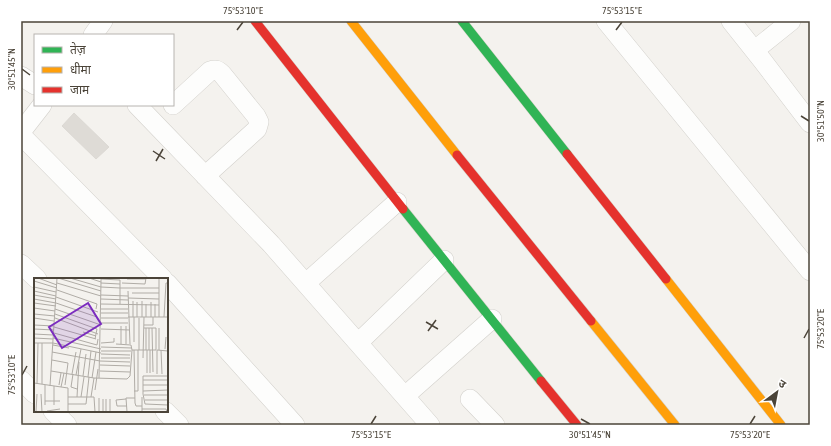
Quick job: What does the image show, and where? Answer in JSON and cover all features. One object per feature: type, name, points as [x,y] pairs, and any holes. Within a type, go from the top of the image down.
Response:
[{"type":"street","points":[[255,21],[397,202],[577,425]]},
{"type":"street","points":[[351,21],[522,237],[675,425]]},
{"type":"street","points":[[462,21],[780,425]]},
{"type":"street","points":[[606,21],[810,271]]},
{"type":"street","points":[[731,21],[806,111]]},
{"type":"street","points":[[755,50],[791,21]]},
{"type":"street","points":[[174,104],[210,71],[218,70],[256,116],[259,122],[257,129],[205,176]]},
{"type":"street","points":[[21,76],[34,84]]},
{"type":"street","points":[[41,106],[21,133],[162,278]]},
{"type":"street","points":[[138,106],[271,244],[430,425]]},
{"type":"street","points":[[154,122],[172,106]]},
{"type":"street","points":[[306,283],[397,202]]},
{"type":"street","points":[[358,343],[444,260]]},
{"type":"street","points":[[21,264],[36,278]]},
{"type":"street","points":[[168,284],[295,425]]},
{"type":"street","points":[[405,396],[492,319]]},
{"type":"street","points":[[21,380],[34,393]]},
{"type":"street","points":[[470,399],[495,425]]},
{"type":"street","points":[[54,412],[67,425]]},
{"type":"street","points":[[166,412],[179,425]]},
{"type":"building","points":[[74,113],[109,147],[96,159],[62,126]]},
{"type":"traffic: fast","points":[[462,21],[567,154]]},
{"type":"traffic: fast","points":[[403,209],[541,381]]},
{"type":"traffic: slow","points":[[351,21],[457,155]]},
{"type":"traffic: slow","points":[[666,279],[781,425]]},
{"type":"traffic: slow","points":[[591,321],[675,425]]},
{"type":"traffic: jam","points":[[255,21],[403,209]]},
{"type":"traffic: jam","points":[[567,154],[666,279]]},
{"type":"traffic: jam","points":[[457,155],[591,321]]},
{"type":"traffic: jam","points":[[541,381],[577,425]]}]
